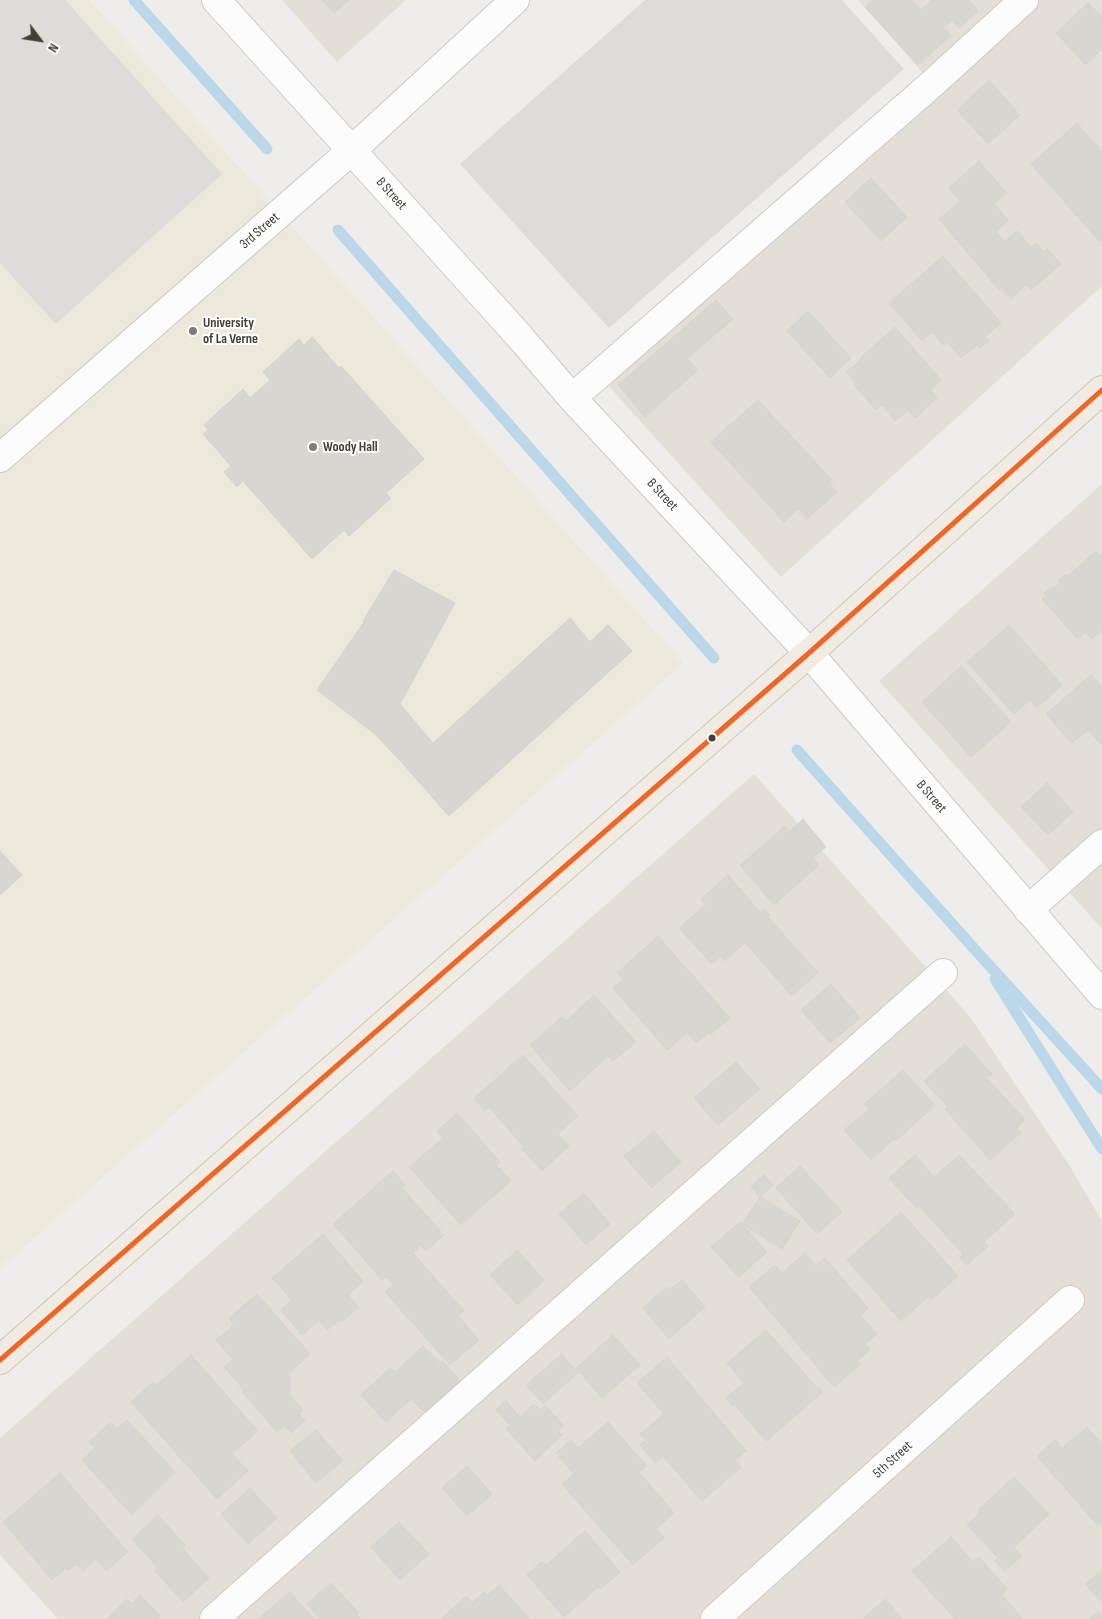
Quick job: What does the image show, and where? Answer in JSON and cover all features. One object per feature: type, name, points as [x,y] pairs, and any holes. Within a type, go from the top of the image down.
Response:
[{"type":"main road","points":[[0,1360],[808,653],[1102,390]]},
{"type":"street","name":"B Street","points":[[216,0],[520,337],[572,398],[808,653],[1102,995]]},
{"type":"street","name":"3rd Street","points":[[0,458],[352,150],[515,0]]},
{"type":"street","points":[[572,398],[925,90],[1024,0]]},
{"type":"street","points":[[1028,910],[1102,844]]},
{"type":"street","points":[[214,1619],[943,973]]},
{"type":"street","name":"5th Street","points":[[715,1619],[1070,1300]]},
{"type":"shaded area","name":"University of La Verne","points":[[0,0],[89,0],[683,663],[0,1268]]},
{"type":"shaded area","points":[[0,0],[65,0],[222,174],[56,324],[0,263]]},
{"type":"shaded area","points":[[282,0],[406,0],[337,62]]},
{"type":"shaded area","points":[[645,0],[842,0],[904,69],[609,328],[460,164]]},
{"type":"shaded area","points":[[858,0],[1102,0],[1102,286],[781,577],[604,381],[932,83]]},
{"type":"shaded area","points":[[1102,484],[1102,929],[879,681]]},
{"type":"shaded area","points":[[754,774],[971,1018],[1068,1163],[1102,1221],[1102,1619],[58,1619],[0,1555],[0,1438]]},
{"type":"building","points":[[322,0],[349,0],[334,13]]},
{"type":"building","points":[[873,0],[912,0],[921,10],[932,0],[969,0],[978,11],[959,28],[952,20],[943,27],[951,35],[918,65],[865,7]]},
{"type":"building","points":[[1088,3],[1102,17],[1102,49],[1086,65],[1056,33]]},
{"type":"building","points":[[989,80],[1020,115],[988,144],[957,110]]},
{"type":"building","points":[[1077,123],[1102,152],[1102,240],[1100,242],[1031,164]]},
{"type":"building","points":[[979,161],[1007,193],[994,204],[1008,220],[996,232],[1005,241],[1017,231],[1031,247],[1036,243],[1043,251],[1047,248],[1061,264],[1031,290],[1026,285],[1011,299],[1001,288],[999,290],[939,219],[960,201],[949,188]]},
{"type":"building","points":[[871,178],[907,217],[881,241],[845,202]]},
{"type":"building","points":[[943,256],[1001,323],[985,337],[989,341],[980,348],[977,345],[961,358],[947,342],[943,345],[932,332],[922,341],[889,303]]},
{"type":"building","points":[[716,300],[733,319],[687,359],[698,370],[645,417],[618,385]]},
{"type":"building","points":[[808,311],[851,358],[830,378],[787,331]]},
{"type":"building","points":[[895,327],[941,380],[931,390],[937,398],[915,418],[908,410],[895,421],[882,405],[876,410],[853,384],[855,382],[846,372]]},
{"type":"building","name":"Woody Hall","points":[[312,337],[339,368],[341,366],[424,459],[386,493],[391,498],[349,536],[344,530],[312,559],[243,481],[237,487],[224,472],[231,466],[203,434],[208,430],[204,425],[243,389],[250,398],[270,380],[263,372],[299,339],[304,345]]},
{"type":"building","points":[[758,400],[831,479],[828,482],[837,492],[807,519],[798,509],[784,522],[711,442]]},
{"type":"building","points":[[1096,551],[1102,558],[1102,630],[1092,639],[1086,632],[1078,639],[1042,599],[1046,596],[1044,593],[1060,583],[1058,581],[1066,574],[1068,576]]},
{"type":"building","points":[[394,570],[455,603],[400,704],[433,743],[570,618],[590,642],[608,625],[632,651],[449,816],[375,734],[317,690],[364,622]]},
{"type":"building","points":[[1009,625],[1062,685],[1037,708],[1030,700],[1014,714],[967,662]]},
{"type":"building","points":[[961,666],[1011,722],[971,757],[922,702]]},
{"type":"building","points":[[1091,675],[1102,687],[1102,743],[1088,730],[1072,743],[1046,714]]},
{"type":"building","points":[[1047,783],[1073,812],[1048,835],[1021,807]]},
{"type":"building","points":[[803,819],[826,847],[813,858],[819,865],[774,905],[740,865],[785,826],[790,831]]},
{"type":"building","points":[[0,851],[22,875],[0,895]]},
{"type":"building","points":[[728,875],[760,912],[764,909],[770,915],[768,917],[818,973],[792,996],[745,943],[725,961],[721,956],[712,964],[679,928],[706,904],[701,899]]},
{"type":"building","points":[[658,936],[730,1018],[710,1035],[708,1033],[696,1043],[687,1033],[667,1050],[613,988],[623,979],[617,973]]},
{"type":"building","points":[[831,984],[860,1018],[830,1043],[801,1010]]},
{"type":"building","points":[[594,995],[636,1042],[613,1061],[608,1056],[570,1091],[530,1045],[562,1017],[566,1021]]},
{"type":"building","points":[[965,1044],[992,1074],[987,1078],[1025,1120],[1017,1128],[1021,1133],[990,1160],[945,1109],[948,1107],[924,1081]]},
{"type":"building","points":[[523,1055],[578,1116],[558,1134],[569,1146],[542,1171],[489,1107],[485,1111],[474,1098]]},
{"type":"building","points":[[736,1062],[760,1089],[718,1125],[694,1098]]},
{"type":"building","points":[[903,1070],[935,1105],[896,1141],[894,1139],[871,1160],[844,1130],[869,1109],[864,1104]]},
{"type":"building","points":[[457,1113],[500,1162],[496,1165],[511,1181],[461,1225],[409,1167],[443,1138],[437,1131]]},
{"type":"building","points":[[654,1131],[681,1162],[652,1188],[624,1156]]},
{"type":"building","points":[[915,1155],[934,1177],[959,1155],[1015,1214],[984,1242],[988,1246],[967,1265],[960,1257],[963,1254],[919,1206],[917,1209],[889,1178]]},
{"type":"building","points":[[800,1166],[842,1212],[817,1234],[776,1188]]},
{"type":"building","points":[[393,1171],[405,1185],[402,1188],[444,1235],[426,1251],[421,1245],[413,1253],[464,1311],[458,1316],[479,1340],[450,1365],[385,1292],[393,1285],[386,1277],[382,1280],[333,1224]]},
{"type":"building","points":[[764,1175],[773,1185],[760,1197],[751,1187]]},
{"type":"building","points":[[584,1193],[610,1224],[586,1245],[559,1214]]},
{"type":"building","points":[[760,1197],[800,1221],[782,1249],[742,1224]]},
{"type":"building","points":[[901,1212],[958,1276],[931,1300],[928,1297],[901,1321],[847,1260]]},
{"type":"building","points":[[740,1222],[767,1252],[739,1277],[711,1247]]},
{"type":"building","points":[[323,1234],[363,1281],[348,1295],[359,1307],[327,1330],[319,1320],[302,1335],[281,1310],[292,1300],[272,1278]]},
{"type":"building","points":[[517,1250],[544,1280],[518,1305],[490,1275]]},
{"type":"building","points":[[805,1253],[816,1266],[825,1258],[868,1308],[860,1315],[877,1334],[865,1344],[870,1350],[857,1361],[860,1365],[834,1387],[749,1287],[775,1265],[782,1273]]},
{"type":"building","points":[[682,1280],[705,1307],[669,1339],[643,1308],[667,1287],[669,1290]]},
{"type":"building","points":[[257,1294],[310,1354],[288,1374],[290,1376],[290,1395],[303,1410],[299,1414],[305,1421],[291,1433],[285,1426],[277,1432],[243,1392],[244,1390],[224,1367],[233,1360],[216,1340],[234,1325],[229,1318]]},
{"type":"building","points":[[766,1330],[818,1389],[820,1387],[823,1392],[766,1441],[734,1404],[732,1406],[726,1398],[744,1383],[727,1363]]},
{"type":"building","points":[[613,1335],[640,1365],[602,1398],[576,1368]]},
{"type":"building","points":[[423,1346],[440,1363],[443,1361],[461,1382],[426,1414],[411,1399],[386,1422],[361,1395],[390,1368],[395,1372]]},
{"type":"building","points":[[562,1354],[578,1373],[543,1404],[526,1385]]},
{"type":"building","points":[[191,1355],[258,1431],[232,1454],[248,1471],[217,1499],[131,1402],[153,1382],[156,1385]]},
{"type":"building","points":[[667,1357],[746,1451],[735,1460],[741,1467],[702,1501],[663,1456],[655,1463],[640,1445],[646,1440],[640,1434],[664,1414],[637,1383]]},
{"type":"building","points":[[506,1401],[520,1417],[534,1404],[540,1410],[545,1405],[564,1426],[558,1431],[562,1435],[535,1461],[506,1429],[510,1425],[496,1410]]},
{"type":"building","points":[[127,1420],[175,1472],[132,1515],[82,1460],[95,1448],[89,1442],[111,1422],[117,1428]]},
{"type":"building","points":[[608,1422],[647,1466],[639,1472],[674,1513],[656,1529],[664,1538],[633,1565],[562,1484],[574,1474],[556,1453],[571,1440],[578,1448]]},
{"type":"building","points":[[1087,1427],[1102,1444],[1102,1522],[1098,1526],[1037,1456],[1055,1440],[1062,1448]]},
{"type":"building","points":[[316,1430],[343,1461],[316,1483],[290,1451]]},
{"type":"building","points":[[467,1466],[492,1494],[467,1516],[442,1488]]},
{"type":"building","points":[[60,1473],[128,1552],[106,1571],[96,1559],[83,1571],[77,1564],[68,1571],[66,1568],[52,1580],[3,1522]]},
{"type":"building","points":[[1014,1477],[1049,1514],[1014,1547],[1022,1556],[1005,1571],[995,1561],[998,1558],[967,1525],[980,1513],[978,1510]]},
{"type":"building","points":[[250,1488],[277,1518],[248,1544],[221,1514]]},
{"type":"building","points":[[158,1515],[185,1545],[182,1548],[209,1578],[183,1602],[155,1571],[158,1568],[132,1539]]},
{"type":"building","points":[[399,1522],[429,1554],[400,1580],[371,1547]]},
{"type":"building","points":[[585,1531],[620,1572],[601,1589],[598,1587],[564,1617],[527,1575],[542,1561],[546,1565]]},
{"type":"building","points":[[951,1537],[973,1562],[979,1557],[1007,1589],[1002,1595],[1023,1619],[955,1619],[912,1571]]},
{"type":"building","points":[[1102,1570],[1102,1603],[1085,1584]]},
{"type":"building","points":[[331,1583],[359,1613],[357,1615],[361,1619],[320,1619],[307,1604]]},
{"type":"building","points":[[499,1585],[530,1619],[441,1619],[466,1596],[472,1603],[484,1592],[488,1595]]},
{"type":"building","points":[[290,1592],[314,1619],[258,1619]]},
{"type":"building","points":[[140,1595],[161,1616],[158,1619],[107,1619],[127,1599],[131,1603]]},
{"type":"building","points":[[886,1599],[902,1619],[862,1619]]},
{"type":"building","points":[[1097,1612],[1100,1616],[1102,1614],[1102,1619],[1089,1619]]},
{"type":"waterway","points":[[134,0],[267,149]]},
{"type":"waterway","points":[[338,230],[714,658]]},
{"type":"waterway","points":[[797,750],[1102,1089]]},
{"type":"waterway","points":[[995,979],[1102,1149]]},
{"type":"transit line","points":[[0,1360],[809,653],[1102,390]]},
{"type":"place","name":"University of La Verne","points":[[193,331]]},
{"type":"place","name":"Woody Hall","points":[[313,447]]}]
